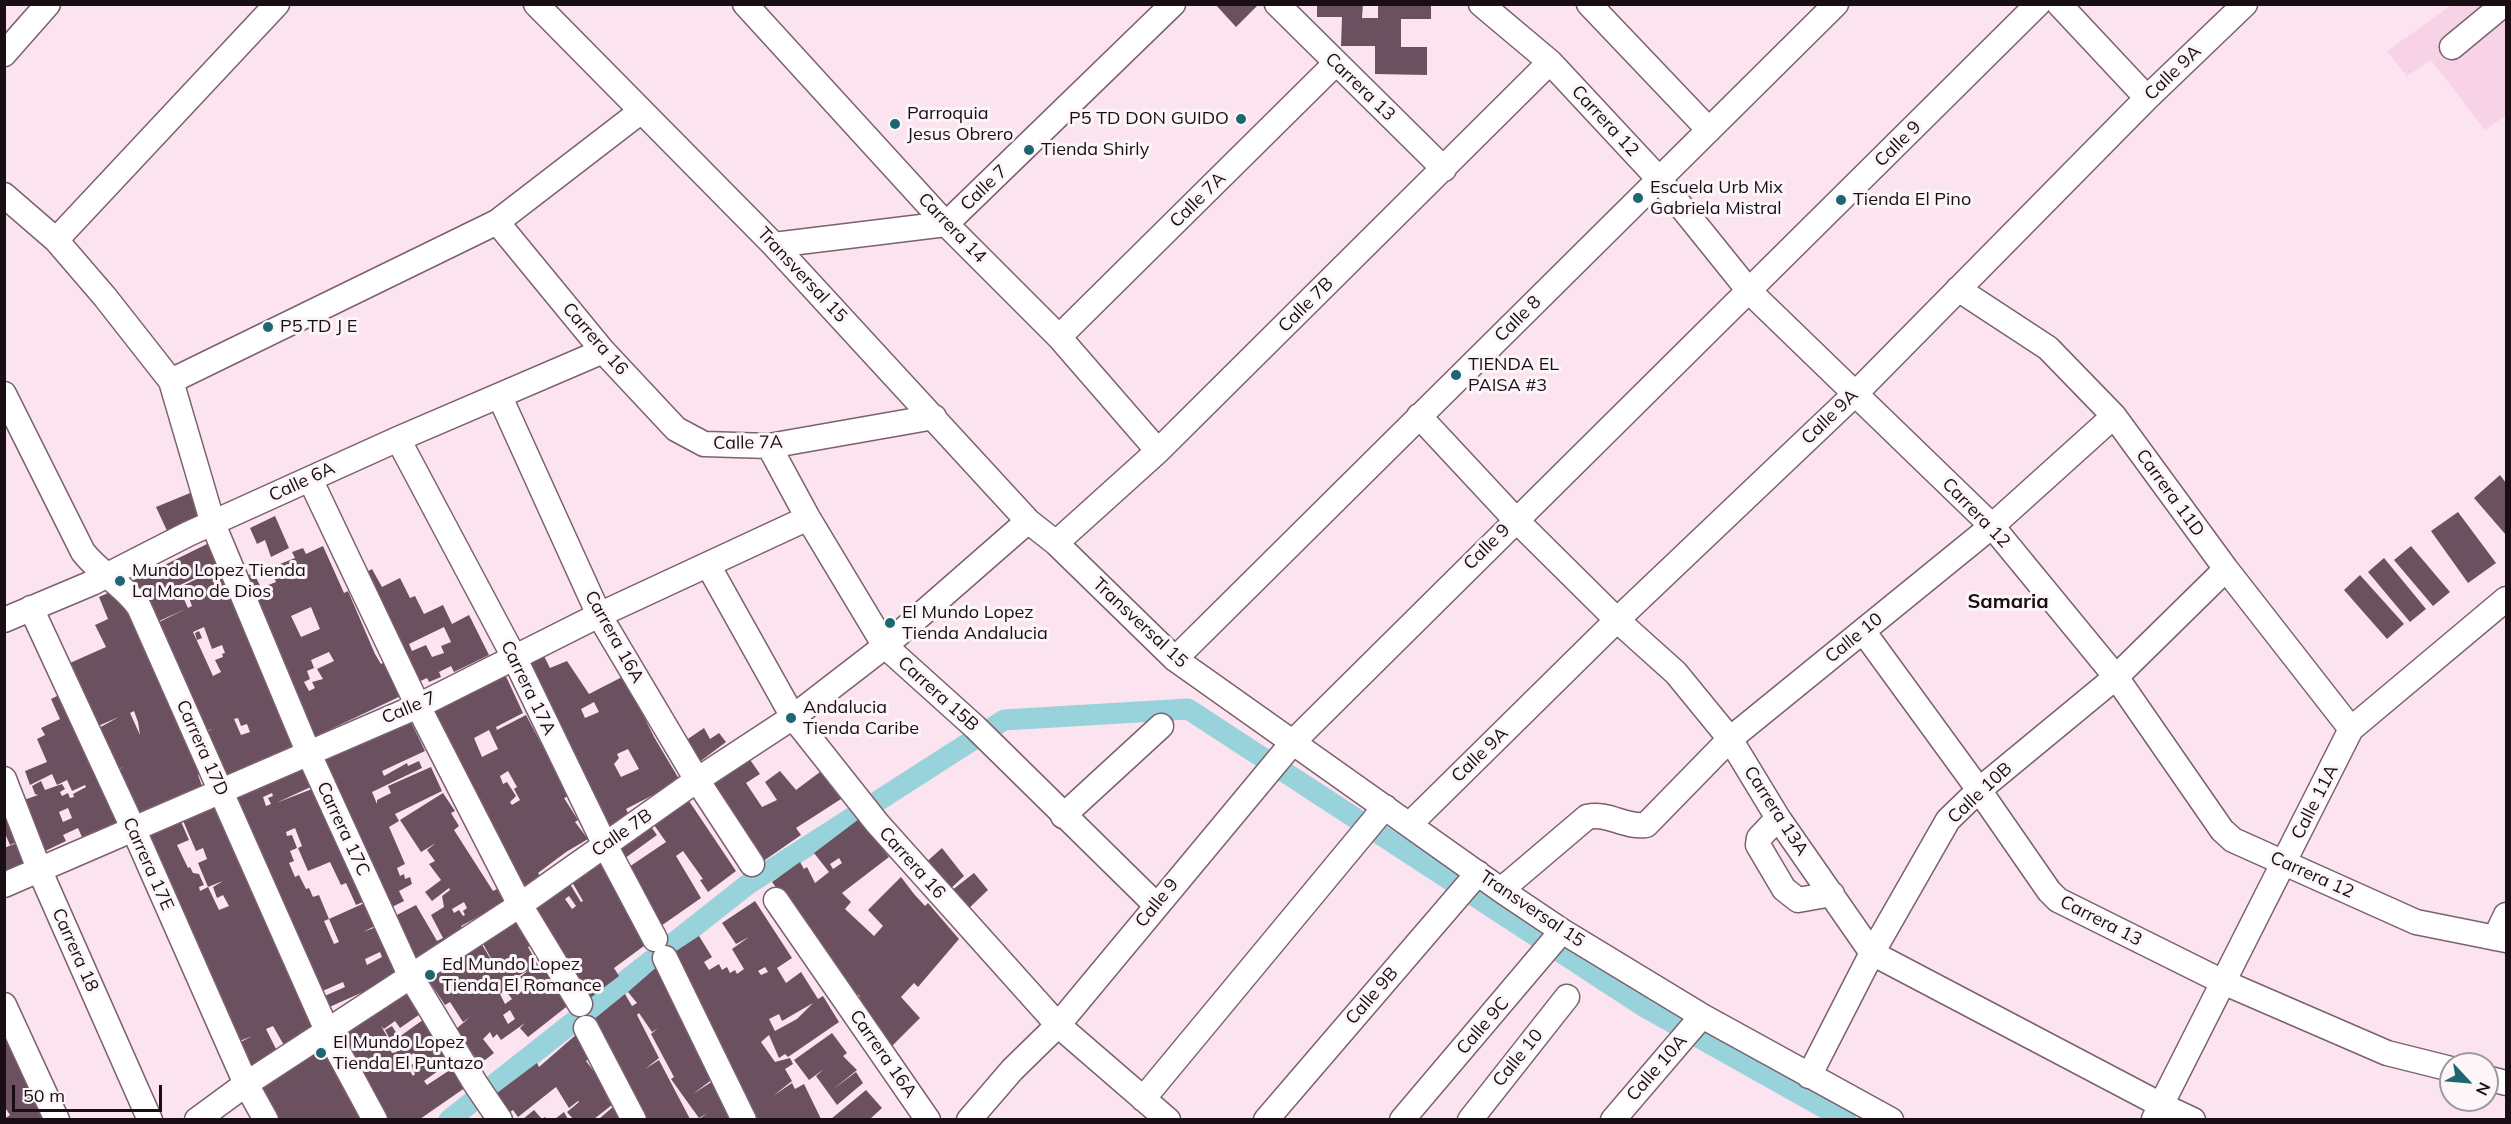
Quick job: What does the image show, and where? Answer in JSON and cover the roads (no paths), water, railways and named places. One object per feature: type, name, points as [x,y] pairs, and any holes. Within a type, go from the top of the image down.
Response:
[{"type":"street","points":[[4,54],[48,4]]},
{"type":"street","points":[[56,240],[277,4]]},
{"type":"street","name":"Carrera 14","points":[[746,4],[946,224],[1059,337],[1158,451]]},
{"type":"street","name":"Calle 7","points":[[774,245],[946,224],[1173,4]]},
{"type":"street","name":"Carrera 13","points":[[1277,4],[1444,169]]},
{"type":"street","name":"Carrera 12","points":[[1481,4],[1550,62],[1659,179],[1750,291],[1992,526],[2116,677],[2222,830],[2233,840],[2416,922],[2501,939]]},
{"type":"street","points":[[1589,4],[1709,130]]},
{"type":"street","name":"Calle 9","points":[[969,1119],[1012,1070],[1058,1025],[1288,747],[1515,519],[1750,291],[2038,4]]},
{"type":"street","points":[[2059,4],[2147,98]]},
{"type":"street","name":"Calle 9A","points":[[1410,824],[1617,620],[1856,393],[2147,98],[2245,4]]},
{"type":"street","points":[[2452,47],[2504,4]]},
{"type":"street","name":"Transversal 15","points":[[538,6],[640,112],[774,245],[1028,521],[1056,543],[1175,659],[1379,814],[1410,824],[1469,884],[1501,890],[1555,941],[1694,1026],[1809,1076],[1891,1119]]},
{"type":"street","name":"Calle 8","points":[[1175,659],[1709,130],[1826,8]]},
{"type":"street","name":"Calle 7B","points":[[1056,543],[1158,451],[1550,62]]},
{"type":"street","name":"Calle 7A","points":[[1059,337],[1336,63]]},
{"type":"street","points":[[4,195],[56,240],[105,297],[171,381],[497,222],[640,112]]},
{"type":"street","name":"Carrera 16","points":[[497,222],[603,351],[676,429],[704,444]]},
{"type":"street","name":"Carrera 11D","points":[[1958,289],[2048,348],[2114,416],[2226,569],[2351,729]]},
{"type":"street","name":"Calle 6A","points":[[4,620],[106,576],[310,478],[603,351]]},
{"type":"street","name":"Carrera 17C","points":[[171,381],[213,524],[309,754],[410,975],[488,1101]]},
{"type":"street","name":"Carrera 17D","points":[[4,394],[83,552],[106,576],[131,596],[139,607],[328,1033],[375,1119]]},
{"type":"street","name":"Carrera 16A","points":[[500,397],[599,615],[697,780],[752,864]]},
{"type":"street","name":"Carrera 13A","points":[[1419,416],[1515,519],[1617,620],[1676,673],[1730,739],[1778,818],[1872,953],[2157,1112],[2193,1119]]},
{"type":"street","name":"Calle 10","points":[[1501,890],[1587,817],[1599,814],[1636,826],[1646,825],[1730,739],[1992,526],[2114,416]]},
{"type":"street","name":"Calle 7A","points":[[704,444],[769,446],[934,417]]},
{"type":"street","name":"Carrera 17A","points":[[398,439],[514,657],[605,845],[660,948],[744,1119]]},
{"type":"street","name":"Carrera 15B","points":[[769,446],[808,518],[885,646],[982,734],[1156,905]]},
{"type":"street","points":[[310,478],[418,706],[520,905],[580,1004]]},
{"type":"street","name":"Calle 7","points":[[4,885],[309,754],[371,724],[418,706],[599,615],[808,518]]},
{"type":"street","name":"Calle 7B","points":[[197,1119],[246,1084],[328,1033],[410,975],[520,905],[697,780],[793,717],[885,646],[1028,521]]},
{"type":"street","name":"Carrera 16","points":[[708,565],[793,717],[877,824],[1058,1025],[1168,1119]]},
{"type":"street","name":"Calle 10B","points":[[1809,1076],[1872,953],[1948,820],[1979,790],[2116,677],[2226,569]]},
{"type":"street","name":"Calle 11A","points":[[2157,1112],[2351,729],[2505,603]]},
{"type":"street","name":"Carrera 17E","points":[[31,608],[133,828],[246,1084],[266,1119]]},
{"type":"street","name":"Carrera 13","points":[[1863,631],[1979,790],[2049,891],[2058,900],[2223,982],[2387,1053],[2439,1066]]},
{"type":"street","points":[[1063,816],[1161,726]]},
{"type":"street","name":"Carrera 18","points":[[4,779],[39,869],[150,1119]]},
{"type":"street","points":[[1143,1099],[1379,814]]},
{"type":"street","points":[[1778,818],[1759,838],[1758,845],[1784,889],[1798,900],[1832,894]]},
{"type":"street","name":"Calle 9B","points":[[1266,1119],[1469,884]]},
{"type":"street","name":"Carrera 16A","points":[[777,900],[928,1119]]},
{"type":"street","points":[[2501,939],[2506,915]]},
{"type":"street","name":"Calle 9C","points":[[1402,1119],[1555,941]]},
{"type":"street","name":"Calle 10","points":[[1470,1119],[1567,997]]},
{"type":"street","points":[[4,1005],[57,1119]]},
{"type":"street","name":"Calle 10A","points":[[1613,1119],[1694,1026]]},
{"type":"street","points":[[586,1028],[634,1119]]},
{"type":"waterway","points":[[449,1120],[747,885],[1004,720],[1188,709],[1643,1006],[1846,1120]]},
{"type":"place","name":"P5 TD DON GUIDO","points":[[1241,119]]},
{"type":"place","name":"Parroquia Jesus Obrero","points":[[895,124]]},
{"type":"place","name":"Tienda Shirly","points":[[1029,150]]},
{"type":"place","name":"Escuela Urb Mix Gabriela Mistral","points":[[1638,198]]},
{"type":"place","name":"Tienda El Pino","points":[[1841,200]]},
{"type":"place","name":"P5 TD J E","points":[[268,327]]},
{"type":"place","name":"TIENDA EL PAISA #3","points":[[1456,375]]},
{"type":"place","name":"Mundo Lopez Tienda La Mano de Dios","points":[[120,581]]},
{"type":"place","name":"El Mundo Lopez Tienda Andalucia","points":[[890,623]]},
{"type":"place","name":"Andalucia Tienda Caribe","points":[[791,718]]},
{"type":"place","name":"Ed Mundo Lopez Tienda El Romance","points":[[430,975]]},
{"type":"place","name":"El Mundo Lopez Tienda El Puntazo","points":[[321,1053]]},
{"type":"district","name":"Samaria","points":[[2008,602]]}]
